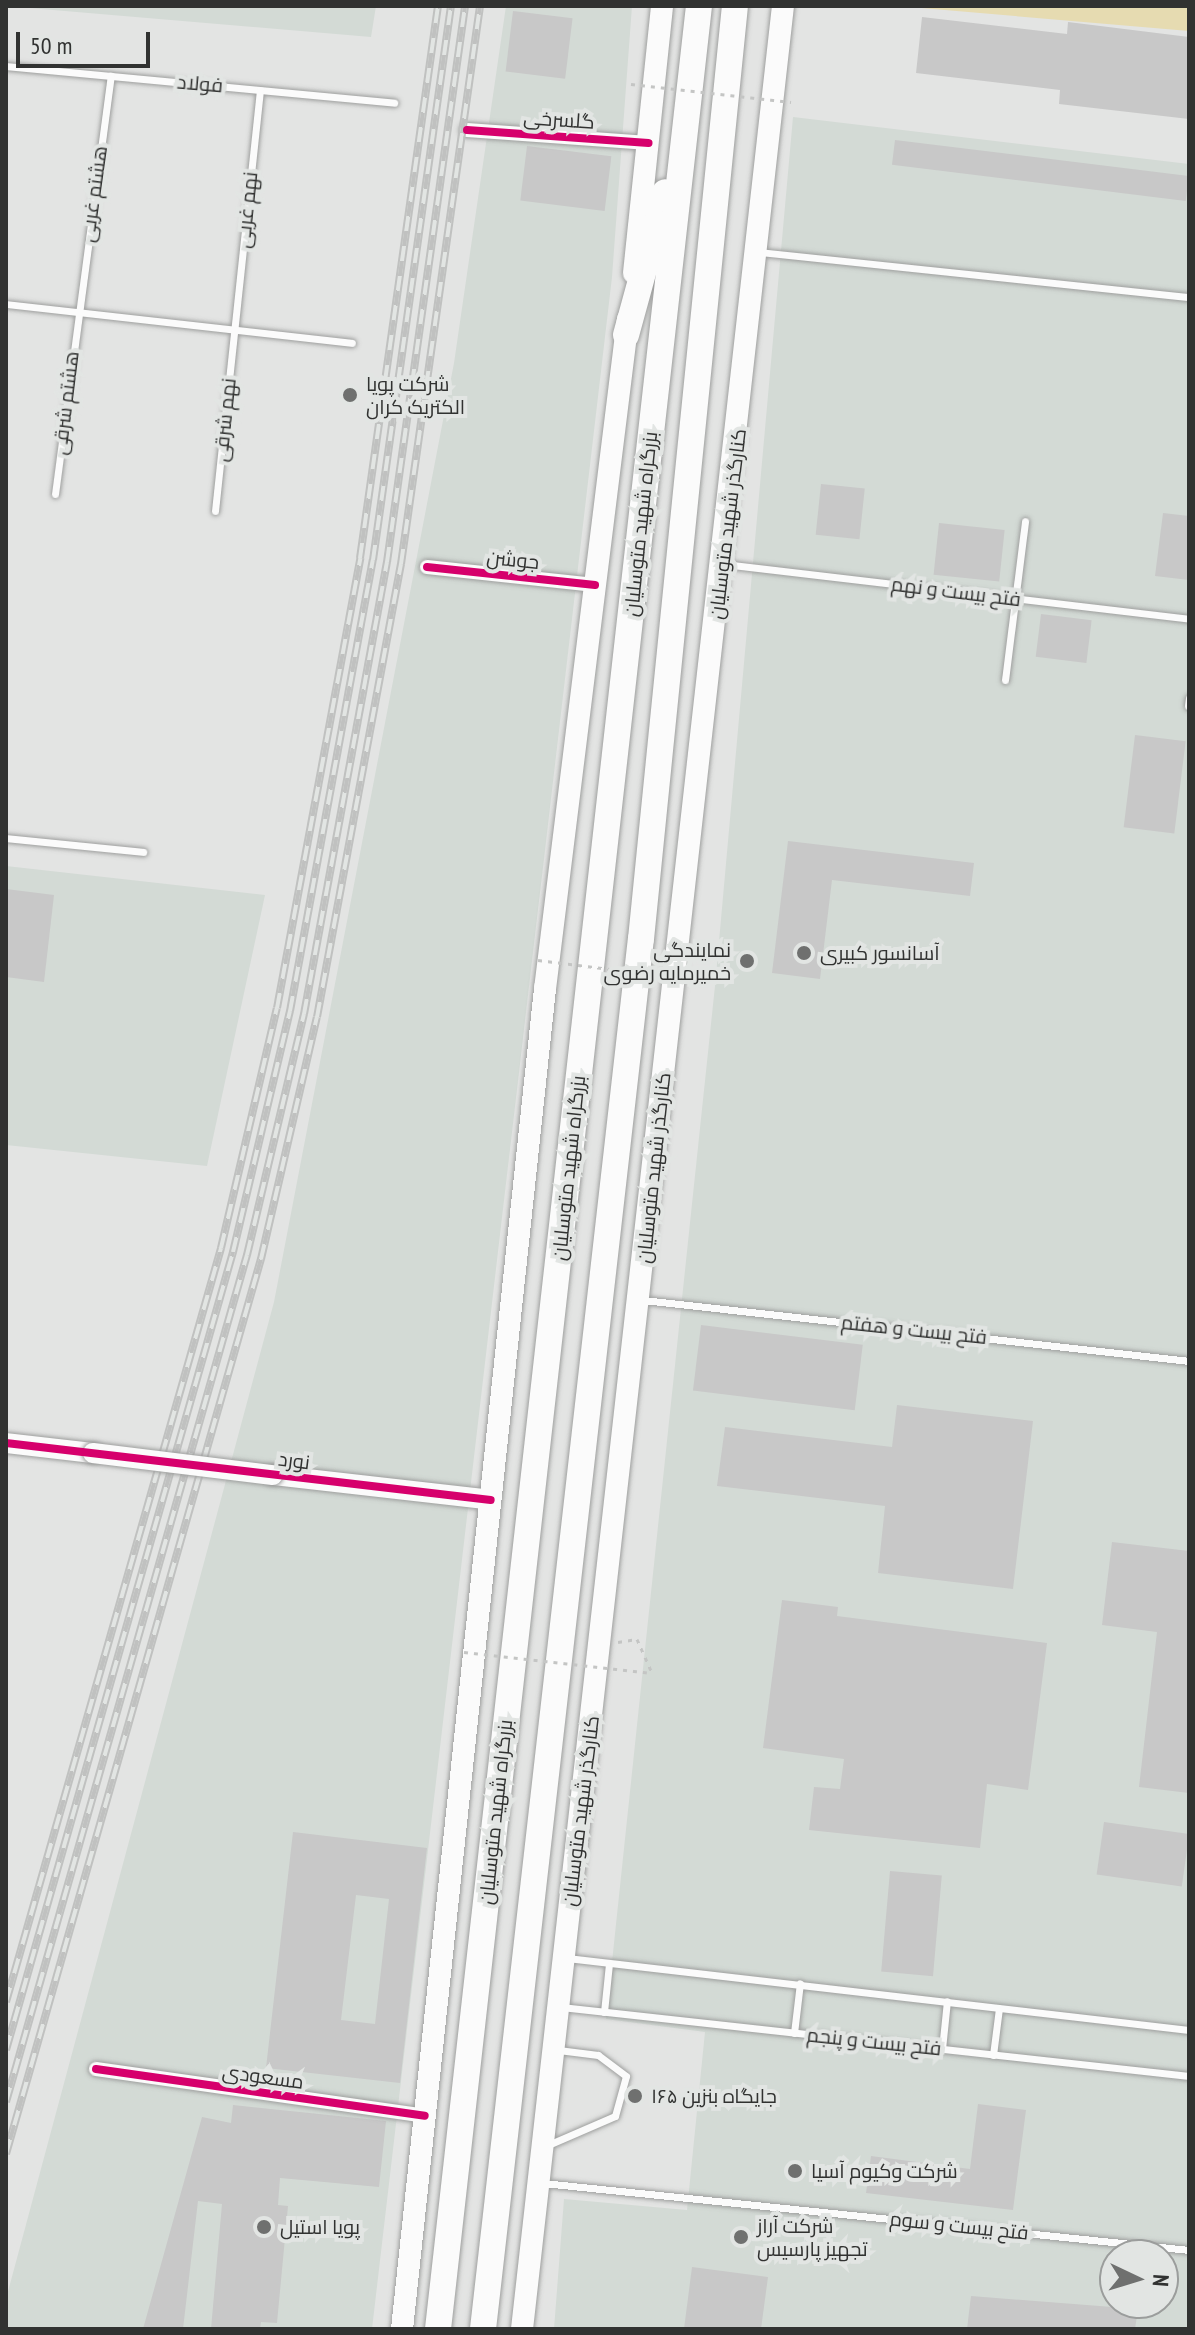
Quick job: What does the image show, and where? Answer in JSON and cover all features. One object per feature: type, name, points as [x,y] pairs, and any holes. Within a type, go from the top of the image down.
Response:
[{"type":"highway","name":"بزرگراه شهید متوسلیان","points":[[438,2329],[699,6]]},
{"type":"highway","name":"بزرگراه شهید متوسلیان","points":[[483,2329],[641,939],[735,6]]},
{"type":"highway","points":[[626,335],[687,112]]},
{"type":"main road","points":[[402,2329],[491,1500],[595,585],[649,143],[662,6]]},
{"type":"main road","name":"کنارگذر شهید متوسلیان","points":[[522,2329],[759,252],[783,6]]},
{"type":"street","name":"گلسرخی","points":[[467,130],[649,143]]},
{"type":"street","name":"جوشن","points":[[427,567],[595,585]]},
{"type":"street","name":"نورد","points":[[6,1443],[491,1500]]},
{"type":"street","name":"مسعودی","points":[[96,2069],[425,2116]]},
{"type":"lane","name":"فولاد","points":[[6,66],[394,103]]},
{"type":"lane","name":"هشتم غربی","points":[[78,312],[111,76]]},
{"type":"lane","name":"نهم غربی","points":[[235,329],[260,90]]},
{"type":"lane","points":[[759,252],[1189,297]]},
{"type":"lane","points":[[6,304],[352,343]]},
{"type":"lane","name":"هشتم شرقی","points":[[55,494],[78,312]]},
{"type":"lane","name":"نهم شرقی","points":[[215,511],[235,329]]},
{"type":"lane","points":[[1005,680],[1025,521]]},
{"type":"lane","name":"فتح بیست و نهم","points":[[723,564],[1189,619]]},
{"type":"lane","points":[[6,838],[143,852]]},
{"type":"lane","name":"فتح بیست و هفتم","points":[[639,1299],[1189,1361]]},
{"type":"lane","points":[[564,1957],[1189,2030]]},
{"type":"lane","points":[[604,2012],[609,1964]]},
{"type":"lane","points":[[794,2033],[800,1983]]},
{"type":"lane","points":[[942,2049],[947,2001]]},
{"type":"lane","name":"فتح بیست و پنجم","points":[[559,2006],[1189,2076]]},
{"type":"lane","points":[[993,2055],[999,2008]]},
{"type":"lane","points":[[543,2148],[615,2116],[626,2076],[598,2055],[554,2050]]},
{"type":"lane","name":"فتح بیست و سوم","points":[[539,2182],[1189,2250]]},
{"type":"path","points":[[631,84],[791,102]]},
{"type":"path","points":[[538,960],[706,981]]},
{"type":"path","points":[[464,1652],[652,1673],[637,1639]]},
{"type":"shaded area","points":[[6,6],[376,6],[371,37]]},
{"type":"shaded area","points":[[506,6],[632,6],[612,277],[372,2329],[6,2329],[6,2299],[274,1302],[454,363]]},
{"type":"shaded area","points":[[898,6],[1189,6],[1189,31]]},
{"type":"shaded area","points":[[793,117],[1189,164],[1189,2329],[554,2329],[564,2199],[687,2210],[705,2032],[606,2019],[715,986]]},
{"type":"shaded area","points":[[6,866],[265,895],[207,1166],[6,1145]]},
{"type":"building","points":[[513,11],[573,18],[565,79],[506,72]]},
{"type":"building","points":[[922,17],[1067,34],[1068,22],[1189,37],[1189,119],[1059,104],[1060,90],[916,73]]},
{"type":"building","points":[[895,140],[1189,176],[1186,201],[892,165]]},
{"type":"building","points":[[527,146],[611,156],[605,211],[520,201]]},
{"type":"building","points":[[821,484],[865,489],[859,539],[816,535]]},
{"type":"building","points":[[1163,513],[1189,516],[1189,580],[1155,576]]},
{"type":"building","points":[[939,523],[1005,530],[999,582],[934,575]]},
{"type":"building","points":[[1041,614],[1092,620],[1086,663],[1036,657]]},
{"type":"building","points":[[1135,735],[1186,741],[1174,834],[1124,827]]},
{"type":"building","points":[[788,841],[974,863],[970,896],[832,880],[820,979],[772,973]]},
{"type":"building","points":[[6,889],[54,895],[44,982],[6,977]]},
{"type":"building","points":[[701,1325],[863,1345],[855,1410],[693,1391]]},
{"type":"building","points":[[897,1405],[1033,1421],[1013,1589],[878,1573],[885,1506],[717,1486],[725,1427],[892,1447]]},
{"type":"building","points":[[1112,1542],[1189,1551],[1189,1793],[1139,1787],[1157,1632],[1102,1625]]},
{"type":"building","points":[[782,1600],[838,1607],[837,1616],[1047,1643],[1028,1790],[987,1784],[980,1848],[809,1830],[814,1787],[840,1789],[844,1759],[763,1748]]},
{"type":"building","points":[[1104,1822],[1189,1834],[1182,1886],[1097,1874]]},
{"type":"building","points":[[293,1832],[427,1848],[400,2083],[266,2068]],"holes":[[[356,1895],[389,1899],[375,2024],[341,2020]]]},
{"type":"building","points":[[890,1871],[942,1876],[933,1976],[881,1972]]},
{"type":"building","points":[[978,2104],[1026,2110],[1013,2210],[866,2193],[871,2156],[970,2169]]},
{"type":"building","points":[[233,2105],[386,2121],[379,2187],[280,2178],[278,2205],[288,2206],[277,2323],[261,2322],[260,2329],[211,2329],[222,2204],[198,2201],[183,2329],[143,2329],[202,2117],[231,2123]]},
{"type":"building","points":[[692,2267],[768,2277],[761,2329],[684,2329]]},
{"type":"building","points":[[971,2296],[1099,2306],[1099,2319],[1136,2319],[1135,2329],[967,2329]]},
{"type":"railway","points":[[6,2002],[221,1248],[277,1008],[360,558],[438,6]]},
{"type":"railway","points":[[6,2050],[233,1252],[290,1011],[373,560],[451,6]]},
{"type":"railway","points":[[6,2102],[247,1255],[304,1014],[387,562],[465,6]]},
{"type":"railway","points":[[6,2154],[261,1259],[317,1017],[401,564],[480,6]]},
{"type":"cycle path","points":[[467,130],[649,143]]},
{"type":"cycle path","points":[[427,567],[595,585]]},
{"type":"cycle path","points":[[6,1443],[491,1500]]},
{"type":"cycle path","points":[[96,2069],[425,2116]]},
{"type":"place","name":"شرکت پویا الکتریک کران","points":[[350,395]]},
{"type":"place","name":"آسانسور کبیری","points":[[804,953]]},
{"type":"place","name":"نمایندگی خمیرمایه رضوی","points":[[747,961]]},
{"type":"place","name":"جایگاه بنزین ۱۶۵","points":[[635,2096]]},
{"type":"place","name":"شرکت وکیوم آسیا","points":[[795,2171]]},
{"type":"place","name":"پویا استیل","points":[[264,2227]]},
{"type":"place","name":"شرکت آراز تجهیز پارسیس","points":[[741,2237]]}]
